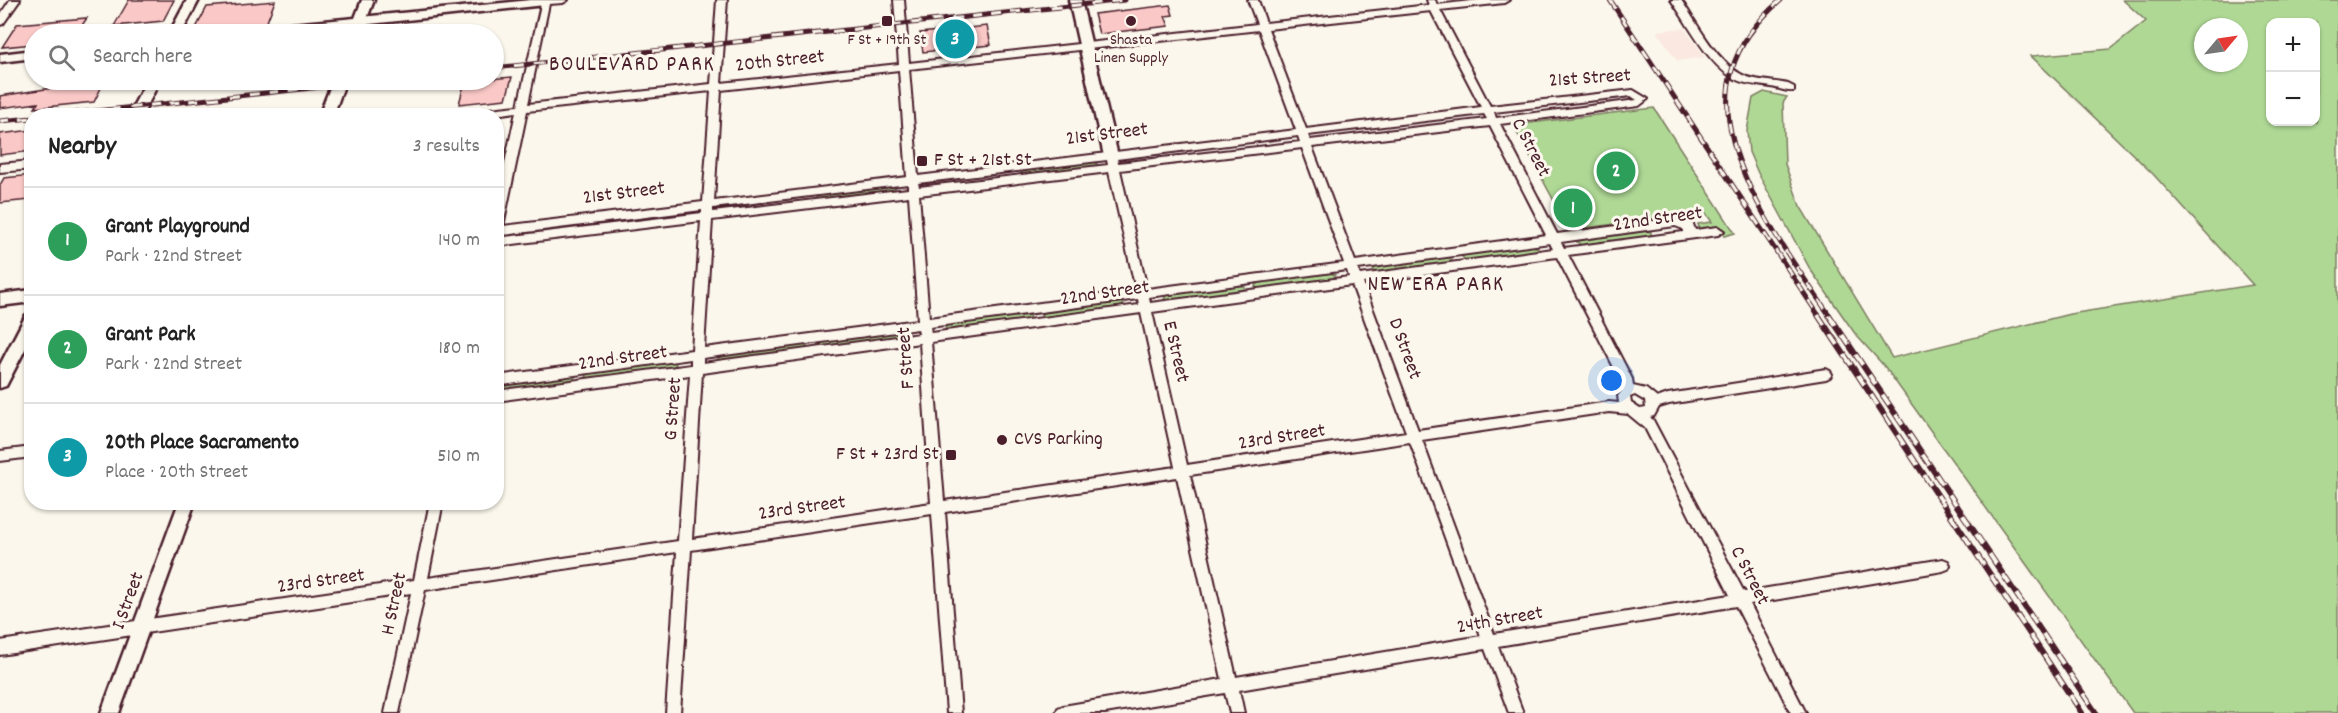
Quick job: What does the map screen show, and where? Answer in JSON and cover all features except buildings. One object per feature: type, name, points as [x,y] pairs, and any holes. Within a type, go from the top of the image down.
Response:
[{"type":"main road","points":[[181,24],[193,0]]},
{"type":"main road","points":[[360,24],[368,0]]},
{"type":"main road","points":[[331,24],[361,21]]},
{"type":"main road","points":[[0,57],[24,55]]},
{"type":"main road","points":[[139,108],[148,90]]},
{"type":"main road","points":[[329,108],[335,90]]},
{"type":"main road","points":[[0,300],[24,297]]},
{"type":"main road","points":[[0,381],[24,334]]},
{"type":"street","points":[[0,22],[15,0]]},
{"type":"street","points":[[361,21],[563,0]]},
{"type":"street","name":"G Street","points":[[673,713],[722,0]]},
{"type":"street","name":"F Street","points":[[899,0],[954,713]]},
{"type":"street","name":"E Street","points":[[1075,0],[1237,713]]},
{"type":"street","name":"D Street","points":[[1253,0],[1516,713]]},
{"type":"street","name":"20th Street","points":[[504,110],[904,66],[1086,51],[1265,31],[1433,4],[1504,0]]},
{"type":"street","points":[[1676,0],[1730,72],[1751,81],[1773,82],[1791,89]]},
{"type":"street","points":[[504,197],[545,1]]},
{"type":"street","name":"C Street","points":[[1433,4],[1798,713]]},
{"type":"street","name":"21st Street","points":[[504,241],[707,211],[1305,138],[1487,110],[1633,93],[1643,99],[1639,103],[1494,122],[1305,138]]},
{"type":"street","points":[[1577,99],[1583,111]]},
{"type":"street","points":[[0,168],[24,166]]},
{"type":"street","name":"21st Street","points":[[504,230],[707,211]]},
{"type":"street","name":"22nd Street","points":[[504,380],[1676,222],[1683,223],[1690,230],[1689,234],[1684,236]]},
{"type":"street","name":"22nd Street","points":[[504,395],[1718,231]]},
{"type":"street","name":"23rd Street","points":[[0,648],[419,587],[1826,374]]},
{"type":"street","points":[[0,456],[24,453]]},
{"type":"street","name":"I Street","points":[[110,713],[184,510]]},
{"type":"street","name":"H Street","points":[[392,713],[435,510]]},
{"type":"street","name":"24th Street","points":[[1063,713],[1943,565]]},
{"type":"shaded area","points":[[1684,28],[1705,57],[1677,61],[1657,31]]},
{"type":"green space","points":[[2123,0],[2338,0],[2338,713],[2133,713],[1885,367],[1856,335],[1810,269],[1749,152],[1747,131],[1753,98],[1764,92],[1787,97],[1783,103],[1785,164],[1800,206],[1892,358],[2070,314],[2253,285],[2153,174],[2031,56],[2111,49],[2146,21]]},
{"type":"green space","points":[[1654,108],[1735,233],[1724,236],[1719,227],[1699,229],[1698,224],[1712,222],[1705,212],[1570,230],[1516,131],[1522,124]]},
{"type":"green space","points":[[1093,161],[1097,164],[1094,167],[1025,175],[1021,173],[1024,170]]},
{"type":"green space","points":[[892,186],[895,188],[892,191],[821,200],[816,198],[820,194]]},
{"type":"green space","points":[[1651,232],[1651,236],[1581,245],[1577,242],[1578,240]]},
{"type":"green space","points":[[1533,246],[1538,250],[1467,261],[1462,257],[1464,255]]},
{"type":"green space","points":[[1448,257],[1452,260],[1450,263],[1377,273],[1373,270],[1376,267]]},
{"type":"green space","points":[[1331,273],[1335,275],[1333,279],[1259,289],[1255,286],[1258,282]]},
{"type":"green space","points":[[1241,285],[1245,287],[1243,291],[1169,301],[1164,299],[1167,295]]},
{"type":"green space","points":[[1120,301],[1124,304],[1121,307],[1046,318],[1041,315],[1044,311]]},
{"type":"green space","points":[[1026,314],[1030,316],[1027,320],[950,330],[945,328],[948,324]]},
{"type":"green space","points":[[902,330],[905,334],[902,337],[823,347],[818,345],[821,341]]},
{"type":"green space","points":[[803,343],[807,346],[803,350],[722,361],[718,359],[720,355]]},
{"type":"green space","points":[[673,361],[676,364],[672,368],[590,379],[586,376],[590,372]]},
{"type":"green space","points":[[574,374],[575,377],[571,381],[504,390],[504,383]]},
{"type":"railway","points":[[504,67],[1125,0]]},
{"type":"railway","points":[[1610,0],[1819,316]]},
{"type":"railway","points":[[1781,0],[1751,31],[1736,59],[1732,70],[1728,101],[1731,133],[1741,166],[1756,199],[1774,232],[1830,316]]},
{"type":"railway","points":[[125,108],[293,90]]},
{"type":"railway","points":[[0,121],[24,119]]},
{"type":"railway","points":[[1818,315],[2082,713]]},
{"type":"railway","points":[[1829,315],[2096,713]]},
{"type":"place","name":"F St + 19th St","points":[[887,21]]},
{"type":"place","name":"Shasta Linen Supply","points":[[1131,21]]},
{"type":"place","name":"20th Place Sacramento","points":[[955,39]]},
{"type":"place","name":"F St + 21st St","points":[[922,161]]},
{"type":"place","name":"Grant Park","points":[[1616,171]]},
{"type":"place","name":"Grant Playground","points":[[1573,208]]},
{"type":"place","name":"CVS Parking","points":[[1002,440]]},
{"type":"place","name":"F St + 23rd St","points":[[951,455]]},
{"type":"district","name":"BOULEVARD PARK","points":[[632,65]]},
{"type":"district","name":"NEW ERA PARK","points":[[1436,285]]}]
